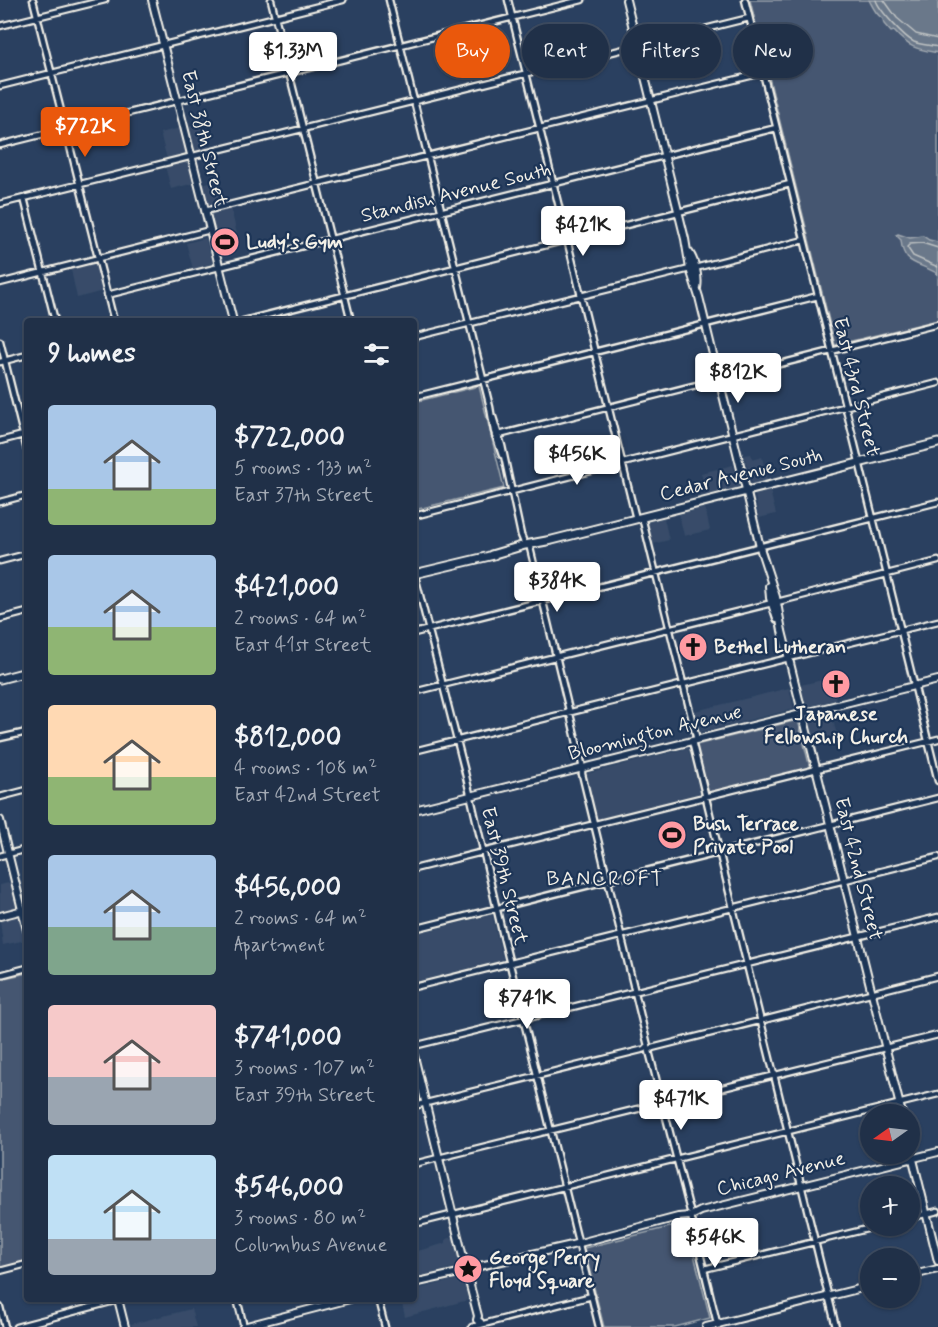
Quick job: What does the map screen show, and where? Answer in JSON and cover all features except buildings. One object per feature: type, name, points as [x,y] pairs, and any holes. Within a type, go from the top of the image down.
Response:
[{"type":"main road","name":"Cedar Avenue South","points":[[417,573],[938,443]]},
{"type":"main road","points":[[0,679],[24,673]]},
{"type":"street","points":[[33,0],[113,318]]},
{"type":"street","points":[[0,26],[105,0]]},
{"type":"street","name":"East 38th Street","points":[[152,0],[231,318]]},
{"type":"street","points":[[271,0],[350,318]]},
{"type":"street","points":[[0,86],[343,0]]},
{"type":"street","points":[[389,0],[511,491],[543,601],[594,825],[648,1043],[645,1049],[417,1105]]},
{"type":"street","points":[[508,0],[522,57]]},
{"type":"street","points":[[0,145],[582,0]]},
{"type":"street","name":"East 42nd Street","points":[[626,0],[632,24]]},
{"type":"street","name":"East 43rd Street","points":[[745,0],[750,24]]},
{"type":"street","points":[[721,25],[749,18]]},
{"type":"street","points":[[0,204],[522,74]]},
{"type":"street","points":[[527,78],[622,463],[656,573],[684,684],[719,853],[836,1327]]},
{"type":"street","name":"East 42nd Street","points":[[646,78],[899,1103]]},
{"type":"street","points":[[205,212],[742,78]]},
{"type":"street","name":"East 43rd Street","points":[[763,78],[938,781]]},
{"type":"street","name":"Standish Avenue South","points":[[107,295],[776,128]]},
{"type":"street","points":[[255,318],[790,184]]},
{"type":"street","points":[[24,198],[54,318]]},
{"type":"street","points":[[0,283],[210,230]]},
{"type":"street","points":[[417,337],[804,240]]},
{"type":"street","points":[[417,396],[818,296]]},
{"type":"street","points":[[497,435],[938,324]]},
{"type":"street","points":[[0,341],[2,362],[24,432]]},
{"type":"street","points":[[2,362],[24,356]]},
{"type":"street","points":[[417,515],[938,383]]},
{"type":"street","points":[[0,441],[24,435]]},
{"type":"street","points":[[0,502],[24,496]]},
{"type":"street","points":[[417,632],[938,502]]},
{"type":"street","points":[[0,561],[24,555]]},
{"type":"street","points":[[417,691],[938,561]]},
{"type":"street","name":"East 39th Street","points":[[417,585],[551,1131],[564,1186],[573,1243],[592,1296],[599,1327]]},
{"type":"street","points":[[0,619],[24,613]]},
{"type":"street","points":[[417,750],[938,621]]},
{"type":"street","name":"Bloomington Avenue","points":[[417,809],[938,680]]},
{"type":"street","points":[[0,738],[24,733]]},
{"type":"street","points":[[417,868],[938,739]]},
{"type":"street","points":[[0,797],[24,791]]},
{"type":"street","points":[[417,928],[938,798]]},
{"type":"street","points":[[0,820],[24,906]]},
{"type":"street","points":[[0,856],[24,850]]},
{"type":"street","points":[[417,986],[938,857]]},
{"type":"street","points":[[0,916],[24,909]]},
{"type":"street","points":[[417,1045],[938,917]]},
{"type":"street","points":[[0,975],[24,969]]},
{"type":"street","points":[[718,1325],[650,1051],[653,1047],[938,976]]},
{"type":"street","points":[[417,1163],[938,1035]]},
{"type":"street","points":[[417,1068],[480,1323]]},
{"type":"street","points":[[417,1224],[454,1218],[564,1186],[938,1094]]},
{"type":"street","name":"Chicago Avenue","points":[[920,1156],[938,1152]]},
{"type":"street","name":"Chicago Avenue","points":[[417,1282],[889,1164]]},
{"type":"street","points":[[914,1164],[938,1261]]},
{"type":"street","points":[[920,1216],[938,1211]]},
{"type":"street","points":[[704,1269],[860,1230]]},
{"type":"street","points":[[0,1271],[24,1265]]},
{"type":"street","points":[[920,1273],[938,1269]]},
{"type":"street","points":[[706,1327],[860,1288]]},
{"type":"street","points":[[472,1327],[480,1323],[592,1296]]},
{"type":"street","points":[[16,1327],[109,1302]]},
{"type":"street","points":[[121,1302],[126,1327]]},
{"type":"street","points":[[238,1302],[244,1327],[339,1302]]},
{"type":"street","points":[[379,1302],[385,1327]]},
{"type":"street","points":[[0,1307],[5,1327]]},
{"type":"shaded area","points":[[750,0],[938,0],[938,320],[835,345],[769,78],[813,78],[813,24],[756,24]]},
{"type":"shaded area","points":[[202,123],[209,149],[194,152],[188,127]]},
{"type":"shaded area","points":[[180,128],[186,154],[167,159],[160,133]]},
{"type":"shaded area","points":[[187,160],[195,183],[171,189],[165,166]]},
{"type":"shaded area","points":[[217,180],[223,205],[209,207],[202,184]]},
{"type":"shaded area","points":[[231,209],[237,234],[231,236],[233,245],[218,248],[210,216],[213,213]]},
{"type":"shaded area","points":[[206,238],[213,263],[193,269],[186,243]]},
{"type":"shaded area","points":[[95,263],[103,291],[77,298],[71,270]]},
{"type":"shaded area","points":[[479,386],[504,488],[417,509],[417,401]]},
{"type":"shaded area","points":[[751,454],[753,460],[762,457],[767,480],[752,484],[744,455]]},
{"type":"shaded area","points":[[733,465],[739,488],[707,496],[701,473]]},
{"type":"shaded area","points":[[770,491],[776,514],[759,518],[755,495]]},
{"type":"shaded area","points":[[705,508],[710,530],[684,536],[679,514]]},
{"type":"shaded area","points":[[664,518],[669,540],[653,544],[647,522]]},
{"type":"shaded area","points":[[831,678],[836,700],[806,707],[801,685]]},
{"type":"shaded area","points":[[789,688],[794,709],[701,732],[695,711]]},
{"type":"shaded area","points":[[831,713],[837,735],[814,741],[809,718]]},
{"type":"shaded area","points":[[798,720],[810,768],[708,793],[696,745]]},
{"type":"shaded area","points":[[688,748],[700,793],[598,819],[586,774]]},
{"type":"shaded area","points":[[12,882],[18,907],[0,912],[0,885]]},
{"type":"shaded area","points":[[18,915],[21,918],[24,940],[3,945],[0,920]]},
{"type":"shaded area","points":[[492,915],[503,960],[417,981],[417,933]]},
{"type":"shaded area","points":[[24,974],[24,1263],[0,1269],[0,979]]},
{"type":"shaded area","points":[[686,1223],[710,1318],[675,1327],[604,1327],[584,1248]]},
{"type":"shaded area","points":[[454,1237],[460,1266],[417,1277],[417,1251],[446,1243],[446,1239]]},
{"type":"shaded area","points":[[463,1278],[468,1300],[405,1317],[402,1302],[417,1302],[417,1289]]},
{"type":"shaded area","points":[[191,1309],[196,1327],[132,1327],[131,1324]]},
{"type":"water","points":[[869,0],[938,0],[938,53],[914,47],[894,31],[891,32]]},
{"type":"water","points":[[896,235],[910,238],[923,236],[938,242],[938,274],[913,262],[905,255],[901,240]]},
{"type":"place","name":"Ludy's Gym","points":[[225,242]]},
{"type":"place","name":"Bethel Lutheran","points":[[693,647]]},
{"type":"place","name":"Japanese Fellowship Church","points":[[836,684]]},
{"type":"place","name":"Bush Terrace Private Pool","points":[[672,835]]},
{"type":"place","name":"George Perry Floyd Square","points":[[468,1269]]},
{"type":"district","name":"BANCROFT","points":[[605,879]]}]
